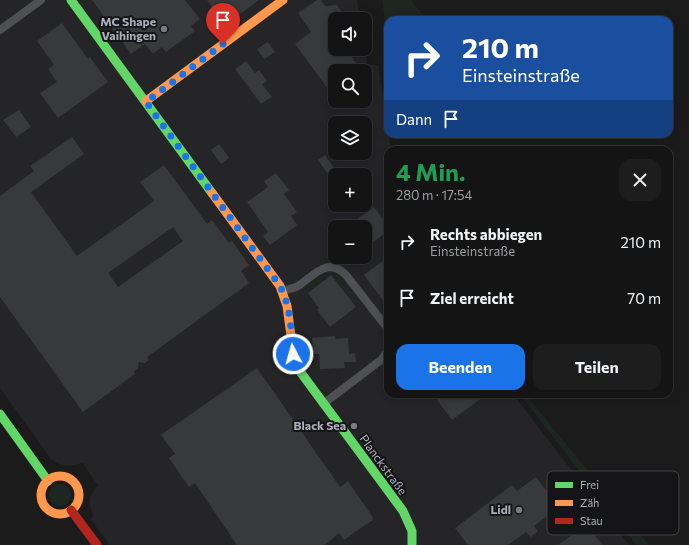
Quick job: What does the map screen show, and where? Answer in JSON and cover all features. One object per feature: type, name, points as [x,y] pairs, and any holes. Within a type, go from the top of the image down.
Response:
[{"type":"street","points":[[0,30],[41,0]]},
{"type":"street","name":"Planckstraße","points":[[71,0],[283,291],[289,311],[296,366],[403,511],[411,526],[413,537],[412,545]]},
{"type":"street","points":[[146,102],[283,0]]},
{"type":"street","points":[[283,291],[296,287],[322,268],[337,268],[346,275],[384,324]]},
{"type":"street","points":[[323,404],[381,360],[384,356]]},
{"type":"street","points":[[0,414],[48,480]]},
{"type":"street","points":[[63,477],[73,482],[79,496],[78,502],[71,510],[62,514],[56,514],[46,509],[41,500],[40,494],[44,484],[48,480],[63,477]]},
{"type":"street","points":[[71,510],[97,545]]},
{"type":"shaded area","points":[[0,0],[357,0],[359,12],[328,12],[328,56],[366,56],[367,64],[328,64],[328,108],[372,108],[372,64],[378,65],[384,104],[384,138],[389,138],[390,146],[384,146],[384,398],[516,398],[572,471],[547,471],[547,535],[621,535],[629,545],[110,545],[91,518],[93,516],[90,506],[90,498],[98,485],[83,463],[68,466],[59,464],[51,459],[0,388]]},
{"type":"shaded area","points":[[382,0],[411,0],[424,16],[384,16]]},
{"type":"shaded area","points":[[330,271],[339,273],[348,283],[341,288],[331,275],[308,293],[303,286],[321,273]]},
{"type":"shaded area","points":[[523,398],[528,398],[588,471],[579,471]]},
{"type":"shaded area","points":[[60,484],[68,487],[71,495],[68,503],[60,506],[52,503],[49,495],[52,487]]},
{"type":"shaded area","points":[[628,535],[641,535],[649,545],[636,545]]},
{"type":"building","points":[[92,0],[185,0],[200,19],[191,26],[195,31],[166,52],[162,47],[153,54],[145,44],[131,54]]},
{"type":"building","points":[[207,0],[259,0],[226,25],[218,14],[212,19],[207,13],[213,8]]},
{"type":"building","points":[[317,0],[321,0],[325,6],[337,5],[342,12],[328,12],[328,56],[351,56],[357,64],[328,64],[328,89],[295,44],[311,32],[298,13]]},
{"type":"building","points":[[62,23],[88,59],[90,57],[108,82],[58,118],[40,93],[57,82],[48,69],[54,65],[37,41]]},
{"type":"building","points":[[268,42],[275,52],[264,59],[257,49]]},
{"type":"building","points":[[246,61],[255,73],[259,70],[267,81],[262,84],[272,97],[261,104],[235,69]]},
{"type":"building","points":[[19,110],[31,127],[16,137],[3,120]]},
{"type":"building","points":[[72,137],[84,154],[31,192],[77,256],[154,201],[140,182],[164,165],[207,224],[212,220],[229,243],[232,241],[249,265],[241,271],[249,283],[147,357],[149,360],[145,363],[139,362],[138,368],[134,371],[135,374],[83,412],[0,297],[0,196],[34,171],[30,166]],"holes":[[[173,227],[183,241],[118,287],[108,273]]]},
{"type":"building","points":[[219,144],[229,158],[221,164],[211,150]]},
{"type":"building","points":[[325,155],[334,168],[328,168],[328,174],[318,160]]},
{"type":"building","points":[[276,173],[289,190],[284,194],[297,212],[291,216],[297,225],[270,245],[263,236],[268,232],[247,202],[268,187],[264,181]]},
{"type":"building","points":[[374,207],[384,221],[384,234],[372,243],[372,220],[356,220],[367,212],[372,212],[372,208]]},
{"type":"building","points":[[384,260],[384,302],[364,275]]},
{"type":"building","points":[[331,275],[356,307],[330,327],[317,310],[319,308],[308,293]]},
{"type":"building","points":[[335,336],[335,339],[348,338],[349,354],[355,353],[356,362],[344,362],[345,368],[320,369],[319,354],[313,354],[312,338]]},
{"type":"building","points":[[257,368],[340,487],[348,481],[374,519],[344,540],[339,533],[325,545],[237,545],[195,483],[189,487],[169,458],[175,454],[161,435]]},
{"type":"building","points":[[440,398],[482,398],[452,420],[437,400]]},
{"type":"building","name":"Lidl","points":[[536,477],[547,491],[547,516],[534,526],[538,531],[531,537],[526,532],[508,545],[468,545],[455,528],[512,485],[517,491]]},
{"type":"building","points":[[572,535],[594,535],[602,545],[558,545]]},
{"type":"traffic: fast","points":[[71,0],[212,193]]},
{"type":"traffic: fast","points":[[294,359],[296,366],[403,511],[412,531],[412,545]]},
{"type":"traffic: fast","points":[[0,414],[48,481]]},
{"type":"traffic: slow","points":[[146,101],[283,0]]},
{"type":"traffic: slow","points":[[212,193],[280,286],[287,306],[294,359]]},
{"type":"traffic: slow","points":[[56,476],[64,476],[76,485],[79,495],[76,505],[70,511],[64,514],[56,514],[44,505],[41,499],[41,491],[50,479],[56,476]]},
{"type":"traffic: jam","points":[[71,510],[97,545]]},
{"type":"place","name":"MC Shape Vaihingen","points":[[164,29]]},
{"type":"place","name":"Black Sea","points":[[354,426]]},
{"type":"place","name":"Lidl","points":[[519,510]]},
{"type":"route","points":[[223,44],[146,102],[271,272],[283,291],[289,311],[293,354]]}]
